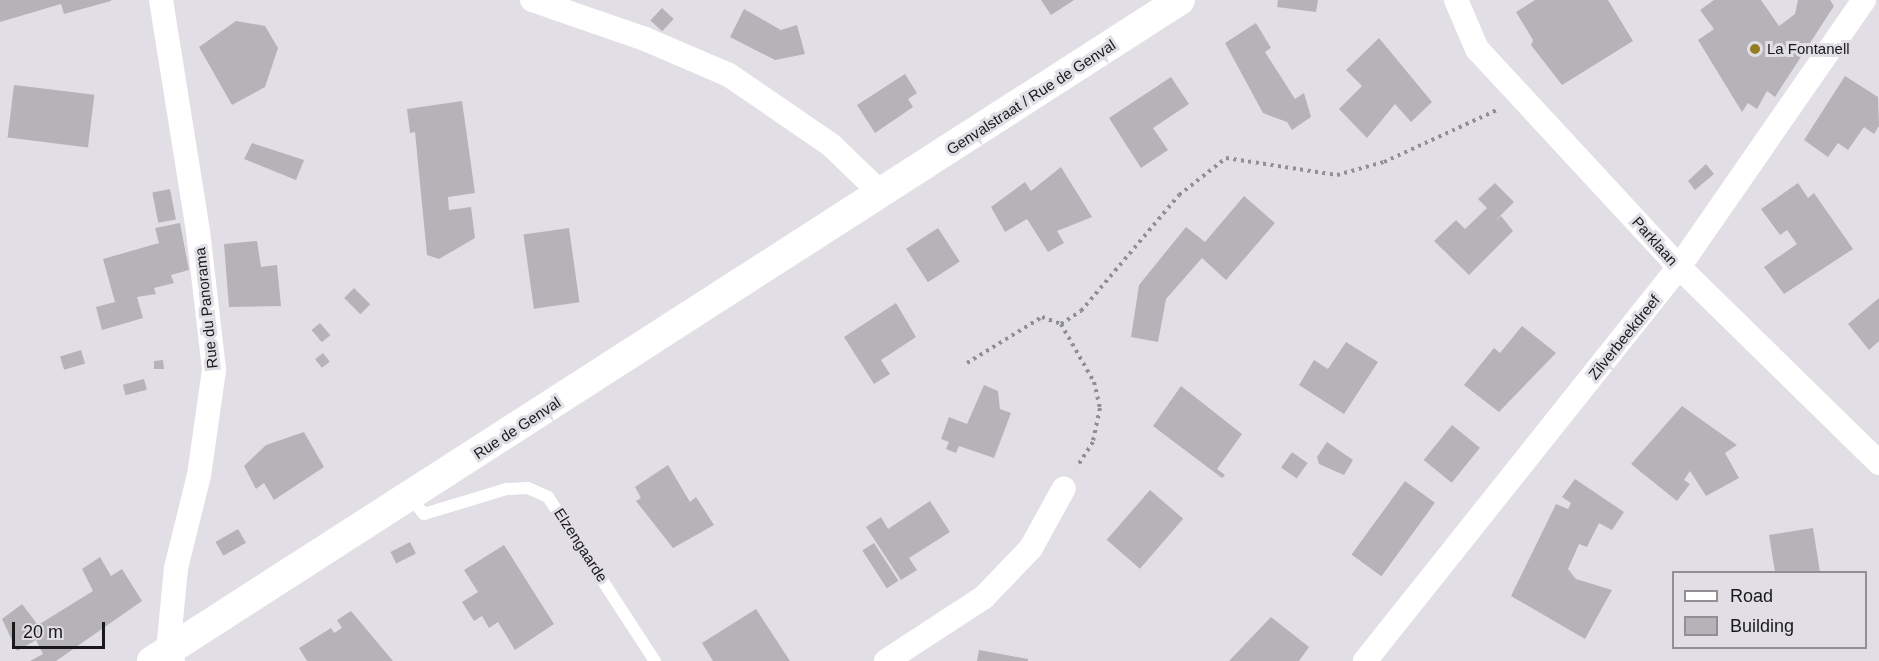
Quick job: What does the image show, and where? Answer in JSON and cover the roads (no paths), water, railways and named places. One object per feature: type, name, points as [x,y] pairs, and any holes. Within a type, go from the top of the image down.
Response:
[{"type":"street","name":"Rue du Panorama","points":[[161,0],[198,231],[214,370],[200,476],[176,568],[165,658]]},
{"type":"street","points":[[532,0],[645,39],[744,84],[831,146],[882,194]]},
{"type":"street","name":"Genvalstraat / Rue de Genval","points":[[882,194],[1180,0]]},
{"type":"street","name":"Parklaan","points":[[1456,0],[1477,49],[1524,96],[1679,267],[1879,462]]},
{"type":"street","name":"Zilverbeekdreef","points":[[1365,661],[1679,267],[1864,0]]},
{"type":"street","name":"Rue de Genval","points":[[165,658],[410,497],[882,194]]},
{"type":"street","points":[[886,661],[984,597],[1031,548],[1064,488]]},
{"type":"lane","name":"Elzengaarde","points":[[410,497],[424,514],[507,489],[528,488],[548,497],[655,661]]},
{"type":"place","name":"La Fontanell","points":[[1755,49]]}]
